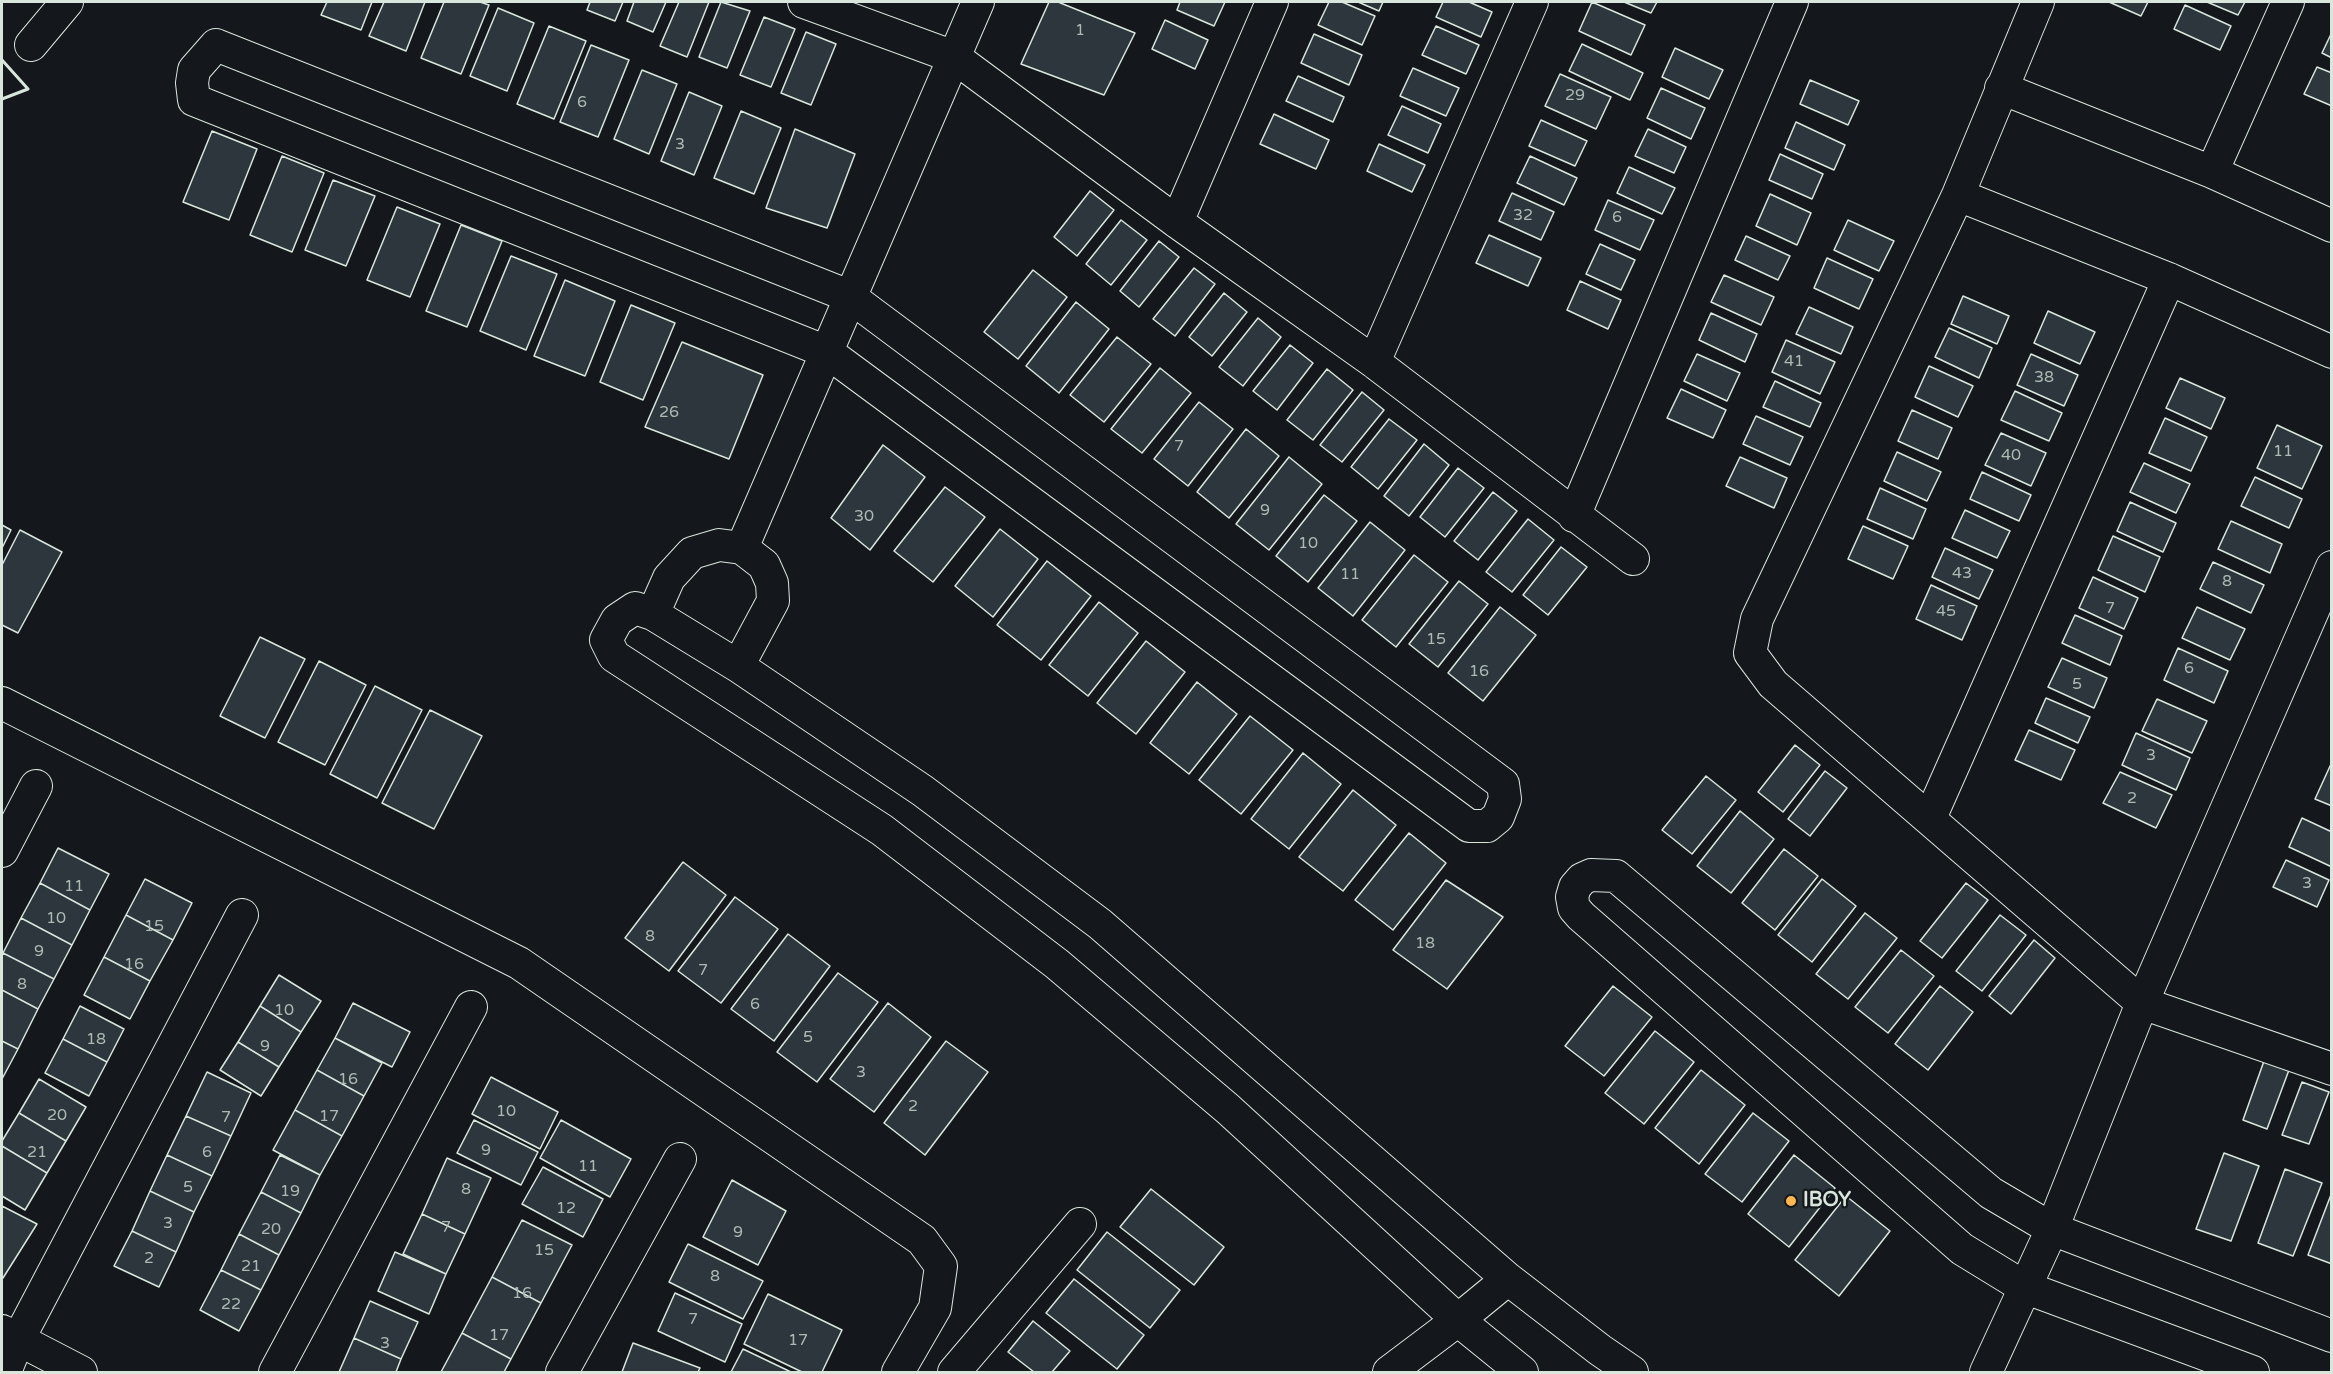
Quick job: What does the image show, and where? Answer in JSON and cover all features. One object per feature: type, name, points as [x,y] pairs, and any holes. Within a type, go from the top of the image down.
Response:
[{"type":"street","points":[[31,45],[67,2]]},
{"type":"street","points":[[804,2],[954,57],[1177,222],[1374,362],[1633,559]]},
{"type":"street","points":[[742,548],[978,2]]},
{"type":"street","points":[[1177,222],[1272,2]]},
{"type":"street","points":[[1374,362],[1532,2]]},
{"type":"street","points":[[1574,516],[1792,2]]},
{"type":"street","points":[[2038,2],[1958,195],[1757,619],[1750,653],[1773,684],[2142,1003],[2331,1069]]},
{"type":"street","points":[[2212,172],[2288,2]]},
{"type":"street","points":[[216,45],[849,296],[1503,784],[1505,799],[1498,817],[1487,826],[1469,826],[827,352],[194,100],[192,83],[194,70],[216,45]]},
{"type":"street","points":[[2001,88],[2212,172],[2331,226]]},
{"type":"street","points":[[1958,195],[2169,279],[2331,352]]},
{"type":"street","points":[[1930,818],[2169,279]]},
{"type":"street","points":[[653,614],[669,578],[692,553],[719,545],[742,548],[764,565],[772,583],[773,601],[738,666]]},
{"type":"street","points":[[1986,1372],[2052,1229],[2142,1003],[2331,567]]},
{"type":"street","points":[[1522,1372],[1458,1320],[1228,1109],[1057,964],[882,830],[614,656],[606,640],[616,620],[635,608],[653,614],[738,666],[923,790],[1100,924],[1508,1279],[1632,1372]]},
{"type":"street","points":[[2,703],[519,963],[922,1240],[941,1266],[935,1308],[898,1372]]},
{"type":"street","points":[[2,851],[36,786]]},
{"type":"street","points":[[2253,1372],[2024,1287],[1962,1249],[1581,916],[1574,908],[1572,897],[1575,887],[1582,879],[1591,875],[1616,876],[1991,1193],[2052,1229],[2331,1336]]},
{"type":"street","points":[[5,1372],[10,1336],[242,915]]},
{"type":"street","points":[[275,1372],[471,1007]]},
{"type":"street","points":[[562,1372],[680,1159]]},
{"type":"street","points":[[954,1372],[1080,1224]]},
{"type":"street","points":[[1389,1372],[1508,1279]]},
{"type":"street","points":[[10,1336],[81,1372]]},
{"type":"building","points":[[327,2],[372,2],[361,30],[321,15]]},
{"type":"building","points":[[384,2],[425,2],[406,51],[369,36]]},
{"type":"building","points":[[444,2],[480,2],[489,5],[461,74],[421,58]]},
{"type":"building","points":[[590,2],[623,2],[615,21],[587,10]]},
{"type":"building","points":[[634,2],[666,2],[653,32],[627,21]]},
{"type":"building","points":[[679,2],[709,2],[687,57],[660,46]]},
{"type":"building","points":[[721,2],[750,11],[727,68],[699,57]]},
{"type":"building","points":[[1049,2],[1058,2],[1135,33],[1104,95],[1021,64]]},
{"type":"building","points":[[1180,2],[1225,2],[1214,26],[1177,10]]},
{"type":"building","points":[[1329,2],[1342,2],[1375,16],[1362,45],[1318,25]]},
{"type":"building","points":[[1358,2],[1383,2],[1379,11]]},
{"type":"building","points":[[1443,2],[1469,2],[1492,12],[1481,37],[1436,17]]},
{"type":"building","points":[[1592,2],[1645,25],[1631,55],[1579,31]]},
{"type":"building","points":[[1624,2],[1657,2],[1651,13]]},
{"type":"building","points":[[2109,2],[2148,2],[2141,16]]},
{"type":"building","points":[[2207,2],[2245,2],[2238,15]]},
{"type":"building","points":[[2185,5],[2231,26],[2220,50],[2174,29]]},
{"type":"building","points":[[498,8],[534,23],[507,91],[470,76]]},
{"type":"building","points":[[764,17],[795,29],[771,87],[740,75]]},
{"type":"building","points":[[1165,20],[1208,40],[1195,69],[1152,49]]},
{"type":"building","points":[[549,26],[586,41],[554,119],[517,104]]},
{"type":"building","points":[[1436,26],[1479,45],[1466,74],[1422,55]]},
{"type":"building","points":[[806,32],[836,44],[811,105],[781,93]]},
{"type":"building","points":[[2332,32],[2332,58],[2322,53]]},
{"type":"building","points":[[1314,34],[1362,55],[1349,85],[1301,63]]},
{"type":"building","points":[[1582,44],[1643,73],[1630,100],[1569,71]]},
{"type":"building","points":[[591,45],[629,60],[598,137],[560,122]]},
{"type":"building","points":[[1675,48],[1723,70],[1709,99],[1662,77]]},
{"type":"building","points":[[2317,67],[2332,73],[2332,106],[2304,94]]},
{"type":"building","points":[[1413,68],[1459,88],[1446,116],[1400,96]]},
{"type":"building","points":[[642,70],[677,84],[649,154],[614,139]]},
{"type":"building","points":[[1560,74],[1611,97],[1596,129],[1545,106]]},
{"type":"building","points":[[1298,76],[1344,97],[1333,122],[1286,101]]},
{"type":"building","points":[[1810,80],[1859,101],[1848,125],[1800,104]]},
{"type":"building","points":[[1661,88],[1705,108],[1691,139],[1647,118]]},
{"type":"building","points":[[689,92],[722,106],[694,175],[661,161]]},
{"type":"building","points":[[1402,106],[1441,124],[1428,153],[1388,135]]},
{"type":"building","points":[[741,111],[781,128],[754,194],[714,178]]},
{"type":"building","points":[[1274,114],[1329,140],[1316,169],[1260,144]]},
{"type":"building","points":[[1541,120],[1587,141],[1575,166],[1529,146]]},
{"type":"building","points":[[1796,122],[1845,145],[1834,170],[1785,148]]},
{"type":"building","points":[[795,129],[855,154],[827,228],[766,208]]},
{"type":"building","points":[[1648,129],[1686,147],[1674,173],[1635,156]]},
{"type":"building","points":[[212,131],[257,149],[229,220],[183,202]]},
{"type":"building","points":[[1379,144],[1425,165],[1412,192],[1367,171]]},
{"type":"building","points":[[1780,154],[1823,174],[1812,199],[1769,180]]},
{"type":"building","points":[[282,156],[324,173],[292,252],[250,235]]},
{"type":"building","points":[[1530,156],[1577,178],[1564,205],[1517,183]]},
{"type":"building","points":[[1629,167],[1675,188],[1662,214],[1617,193]]},
{"type":"building","points":[[333,180],[375,196],[346,266],[305,250]]},
{"type":"building","points":[[1090,191],[1114,210],[1077,256],[1054,237]]},
{"type":"building","points":[[1512,193],[1554,212],[1541,240],[1499,221]]},
{"type":"building","points":[[1770,194],[1811,213],[1797,245],[1756,226]]},
{"type":"building","points":[[1608,200],[1654,220],[1640,250],[1595,230]]},
{"type":"building","points":[[397,207],[440,224],[410,297],[367,280]]},
{"type":"building","points":[[1121,220],[1147,240],[1111,285],[1086,264]]},
{"type":"building","points":[[1848,220],[1894,241],[1879,271],[1834,250]]},
{"type":"building","points":[[461,225],[502,241],[467,327],[426,311]]},
{"type":"building","points":[[1489,235],[1541,258],[1528,286],[1476,263]]},
{"type":"building","points":[[1746,236],[1790,256],[1778,280],[1735,260]]},
{"type":"building","points":[[1159,241],[1179,257],[1139,307],[1120,291]]},
{"type":"building","points":[[1600,244],[1635,260],[1621,290],[1586,274]]},
{"type":"building","points":[[511,256],[557,274],[526,350],[480,331]]},
{"type":"building","points":[[1827,258],[1873,279],[1859,309],[1814,288]]},
{"type":"building","points":[[1194,268],[1215,284],[1175,336],[1153,319]]},
{"type":"building","points":[[1033,270],[1067,297],[1018,359],[984,332]]},
{"type":"building","points":[[1724,275],[1774,297],[1761,325],[1711,302]]},
{"type":"building","points":[[565,280],[615,301],[585,376],[534,356]]},
{"type":"building","points":[[1580,281],[1621,300],[1608,329],[1567,310]]},
{"type":"building","points":[[1224,293],[1247,312],[1212,356],[1189,337]]},
{"type":"building","points":[[1963,296],[2009,316],[1997,344],[1951,324]]},
{"type":"building","points":[[1076,302],[1109,329],[1059,393],[1026,366]]},
{"type":"building","points":[[631,305],[675,323],[643,400],[600,382]]},
{"type":"building","points":[[1809,307],[1853,327],[1841,354],[1796,334]]},
{"type":"building","points":[[2048,311],[2095,332],[2080,364],[2034,343]]},
{"type":"building","points":[[1711,313],[1757,334],[1745,362],[1699,340]]},
{"type":"building","points":[[1258,318],[1281,337],[1243,386],[1219,367]]},
{"type":"building","points":[[1949,328],[1992,348],[1979,378],[1935,357]]},
{"type":"building","points":[[1117,337],[1151,364],[1104,422],[1070,395]]},
{"type":"building","points":[[1786,340],[1835,362],[1820,394],[1772,372]]},
{"type":"building","points":[[682,342],[763,375],[729,459],[645,427]]},
{"type":"building","points":[[1290,345],[1313,363],[1277,410],[1253,391]]},
{"type":"building","points":[[1697,354],[1740,373],[1727,401],[1684,381]]},
{"type":"building","points":[[2031,354],[2078,375],[2064,406],[2017,385]]},
{"type":"building","points":[[1929,366],[1973,386],[1958,417],[1915,397]]},
{"type":"building","points":[[1160,368],[1191,393],[1142,453],[1111,429]]},
{"type":"building","points":[[1327,369],[1353,390],[1313,440],[1287,420]]},
{"type":"building","points":[[2180,378],[2225,398],[2211,429],[2166,408]]},
{"type":"building","points":[[1775,381],[1821,403],[1810,427],[1763,407]]},
{"type":"building","points":[[1681,389],[1726,410],[1713,438],[1667,418]]},
{"type":"building","points":[[2015,391],[2062,413],[2049,441],[2001,420]]},
{"type":"building","points":[[1362,392],[1384,410],[1342,462],[1320,445]]},
{"type":"building","points":[[1199,402],[1233,429],[1188,486],[1154,459]]},
{"type":"building","points":[[1912,410],[1952,428],[1938,459],[1898,441]]},
{"type":"building","points":[[1756,416],[1803,437],[1790,465],[1743,444]]},
{"type":"building","points":[[2165,418],[2207,437],[2191,471],[2149,453]]},
{"type":"building","points":[[1389,419],[1417,440],[1378,489],[1351,467]]},
{"type":"building","points":[[2277,425],[2322,446],[2302,489],[2257,468]]},
{"type":"building","points":[[1246,429],[1279,456],[1229,518],[1197,492]]},
{"type":"building","points":[[2001,433],[2046,453],[2031,486],[1985,465]]},
{"type":"building","points":[[1424,444],[1449,465],[1409,516],[1384,496]]},
{"type":"building","points":[[883,445],[925,477],[870,550],[831,518]]},
{"type":"building","points":[[1897,452],[1941,472],[1927,501],[1884,481]]},
{"type":"building","points":[[1289,457],[1322,484],[1269,550],[1236,524]]},
{"type":"building","points":[[1740,457],[1787,478],[1774,508],[1726,486]]},
{"type":"building","points":[[2144,463],[2190,484],[2176,513],[2130,492]]},
{"type":"building","points":[[1458,468],[1484,488],[1445,537],[1420,517]]},
{"type":"building","points":[[1982,472],[2031,495],[2019,521],[1970,499]]},
{"type":"building","points":[[2255,477],[2302,499],[2289,528],[2241,506]]},
{"type":"building","points":[[945,487],[985,517],[933,582],[894,551]]},
{"type":"building","points":[[1880,488],[1926,509],[1913,539],[1867,519]]},
{"type":"building","points":[[1493,492],[1517,511],[1478,560],[1454,541]]},
{"type":"building","points":[[1324,495],[1357,521],[1308,582],[1276,556]]},
{"type":"building","points":[[2130,502],[2176,523],[2163,552],[2117,531]]},
{"type":"building","points":[[1965,510],[2010,531],[1997,558],[1952,538]]},
{"type":"building","points":[[1528,519],[1554,540],[1512,592],[1486,572]]},
{"type":"building","points":[[2231,521],[2282,544],[2270,573],[2218,549]]},
{"type":"building","points":[[1370,522],[1405,550],[1353,616],[1318,588]]},
{"type":"building","points":[[2,525],[11,530],[2,548]]},
{"type":"building","points":[[1863,526],[1908,546],[1893,579],[1848,559]]},
{"type":"building","points":[[1000,529],[1038,559],[993,617],[955,586]]},
{"type":"building","points":[[20,530],[62,552],[18,633],[2,625],[2,565]]},
{"type":"building","points":[[2113,536],[2160,557],[2145,592],[2098,570]]},
{"type":"building","points":[[1561,547],[1587,567],[1548,615],[1523,595]]},
{"type":"building","points":[[1945,548],[1993,570],[1979,599],[1932,577]]},
{"type":"building","points":[[1414,555],[1448,582],[1396,647],[1362,620]]},
{"type":"building","points":[[1047,561],[1091,596],[1041,660],[997,625]]},
{"type":"building","points":[[2213,562],[2264,585],[2251,613],[2200,589]]},
{"type":"building","points":[[2093,577],[2138,598],[2124,629],[2079,608]]},
{"type":"building","points":[[1459,581],[1488,604],[1438,667],[1409,644]]},
{"type":"building","points":[[1931,585],[1977,606],[1962,640],[1916,619]]},
{"type":"building","points":[[1099,602],[1138,633],[1088,696],[1049,665]]},
{"type":"building","points":[[1500,607],[1536,635],[1483,701],[1448,673]]},
{"type":"building","points":[[2197,607],[2245,629],[2230,660],[2182,638]]},
{"type":"building","points":[[2075,615],[2122,636],[2110,665],[2062,643]]},
{"type":"building","points":[[260,637],[305,659],[265,738],[220,716]]},
{"type":"building","points":[[1146,641],[1185,672],[1136,734],[1097,703]]},
{"type":"building","points":[[2178,648],[2228,671],[2214,703],[2164,680]]},
{"type":"building","points":[[2062,658],[2107,678],[2094,708],[2048,687]]},
{"type":"building","points":[[319,661],[366,685],[325,765],[278,742]]},
{"type":"building","points":[[1197,682],[1237,714],[1189,774],[1150,743]]},
{"type":"building","points":[[375,686],[422,710],[377,798],[330,774]]},
{"type":"building","points":[[2046,698],[2090,717],[2078,743],[2035,723]]},
{"type":"building","points":[[2157,699],[2207,721],[2192,753],[2142,731]]},
{"type":"building","points":[[430,710],[482,736],[434,829],[382,803]]},
{"type":"building","points":[[1250,716],[1293,750],[1241,814],[1199,780]]},
{"type":"building","points":[[2029,730],[2075,750],[2061,780],[2015,760]]},
{"type":"building","points":[[2136,733],[2190,758],[2176,790],[2122,765]]},
{"type":"building","points":[[1795,745],[1820,765],[1783,812],[1758,792]]},
{"type":"building","points":[[1303,753],[1341,784],[1289,849],[1251,819]]},
{"type":"building","points":[[2332,764],[2332,806],[2315,799]]},
{"type":"building","points":[[1825,771],[1847,788],[1810,836],[1788,819]]},
{"type":"building","points":[[2120,772],[2172,795],[2156,828],[2103,803]]},
{"type":"building","points":[[1706,776],[1736,800],[1692,854],[1662,830]]},
{"type":"building","points":[[1353,790],[1396,825],[1343,891],[1299,857]]},
{"type":"building","points":[[1740,811],[1774,839],[1731,893],[1697,866]]},
{"type":"building","points":[[2302,818],[2332,832],[2332,867],[2289,847]]},
{"type":"building","points":[[1409,833],[1446,863],[1393,930],[1355,900]]},
{"type":"building","points":[[58,848],[109,874],[90,910],[40,883]]},
{"type":"building","points":[[1784,849],[1818,876],[1775,930],[1742,903]]},
{"type":"building","points":[[2286,860],[2329,880],[2317,907],[2273,887]]},
{"type":"building","points":[[683,862],[726,895],[669,971],[625,938]]},
{"type":"building","points":[[145,879],[192,903],[173,940],[126,915]]},
{"type":"building","points":[[1822,879],[1856,906],[1812,962],[1778,935]]},
{"type":"building","points":[[1446,880],[1503,917],[1447,989],[1393,950]]},
{"type":"building","points":[[40,883],[90,910],[72,945],[21,918]]},
{"type":"building","points":[[1966,883],[1988,900],[1942,958],[1920,941]]},
{"type":"building","points":[[735,897],[778,929],[721,1003],[678,971]]},
{"type":"building","points":[[1865,913],[1897,938],[1848,999],[1816,974]]},
{"type":"building","points":[[126,915],[173,940],[150,981],[104,957]]},
{"type":"building","points":[[2000,915],[2026,935],[1982,991],[1956,971]]},
{"type":"building","points":[[21,918],[72,945],[54,979],[3,953]]},
{"type":"building","points":[[788,934],[830,966],[774,1041],[731,1009]]},
{"type":"building","points":[[2034,940],[2055,958],[2011,1014],[1989,996]]},
{"type":"building","points":[[1901,950],[1934,976],[1888,1033],[1855,1007]]},
{"type":"building","points":[[3,953],[54,979],[38,1009],[2,990]]},
{"type":"building","points":[[104,957],[150,981],[130,1019],[84,995]]},
{"type":"building","points":[[838,973],[878,1002],[817,1082],[777,1052]]},
{"type":"building","points":[[279,975],[321,1001],[301,1032],[260,1006]]},
{"type":"building","points":[[1613,986],[1652,1017],[1604,1076],[1565,1046]]},
{"type":"building","points":[[1940,986],[1973,1012],[1928,1070],[1895,1044]]},
{"type":"building","points":[[2,990],[38,1009],[18,1049],[2,1041]]},
{"type":"building","points":[[353,1003],[410,1032],[392,1067],[335,1038]]},
{"type":"building","points":[[888,1003],[931,1037],[874,1112],[830,1079]]},
{"type":"building","points":[[80,1006],[124,1029],[107,1062],[63,1039]]},
{"type":"building","points":[[260,1006],[301,1032],[279,1067],[238,1042]]},
{"type":"building","points":[[1655,1031],[1694,1062],[1644,1124],[1605,1093]]},
{"type":"building","points":[[335,1038],[382,1063],[364,1096],[317,1070]]},
{"type":"building","points":[[63,1039],[107,1062],[89,1096],[45,1073]]},
{"type":"building","points":[[2,1041],[18,1049],[2,1079]]},
{"type":"building","points":[[946,1041],[988,1072],[925,1155],[884,1123]]},
{"type":"building","points":[[238,1042],[279,1067],[261,1096],[220,1070]]},
{"type":"building","points":[[2264,1061],[2289,1070],[2267,1129],[2243,1120]]},
{"type":"building","points":[[317,1070],[364,1096],[342,1136],[295,1110]]},
{"type":"building","points":[[1701,1070],[1745,1105],[1699,1164],[1655,1128]]},
{"type":"building","points":[[207,1072],[251,1093],[231,1136],[186,1116]]},
{"type":"building","points":[[491,1077],[558,1112],[540,1149],[472,1114]]},
{"type":"building","points":[[39,1079],[86,1107],[66,1141],[19,1113]]},
{"type":"building","points":[[2302,1082],[2329,1092],[2309,1144],[2282,1135]]},
{"type":"building","points":[[295,1110],[342,1136],[320,1175],[273,1150]]},
{"type":"building","points":[[19,1113],[66,1141],[47,1173],[2,1146],[2,1141]]},
{"type":"building","points":[[1753,1113],[1789,1141],[1742,1202],[1705,1174]]},
{"type":"building","points":[[186,1116],[231,1136],[212,1176],[167,1155]]},
{"type":"building","points":[[474,1120],[538,1152],[521,1185],[457,1153]]},
{"type":"building","points":[[561,1120],[631,1159],[610,1197],[540,1158]]},
{"type":"building","points":[[2,1146],[47,1173],[25,1210],[2,1196]]},
{"type":"building","points":[[2224,1153],[2259,1166],[2231,1241],[2196,1229]]},
{"type":"building","points":[[167,1155],[212,1176],[194,1212],[150,1191]]},
{"type":"building","points":[[280,1155],[320,1175],[301,1213],[261,1192]]},
{"type":"building","name":"IBOY","points":[[1794,1155],[1835,1188],[1789,1247],[1748,1214]]},
{"type":"building","points":[[447,1158],[491,1178],[465,1234],[422,1214]]},
{"type":"building","points":[[543,1167],[603,1199],[583,1237],[522,1204]]},
{"type":"building","points":[[2285,1169],[2322,1183],[2293,1256],[2258,1243]]},
{"type":"building","points":[[732,1180],[786,1211],[758,1265],[703,1237]]},
{"type":"building","points":[[1151,1189],[1224,1247],[1194,1285],[1120,1227]]},
{"type":"building","points":[[150,1191],[194,1212],[176,1252],[132,1231]]},
{"type":"building","points":[[261,1192],[301,1213],[279,1255],[239,1234]]},
{"type":"building","points":[[2332,1192],[2332,1264],[2308,1255]]},
{"type":"building","points":[[1846,1196],[1890,1231],[1839,1296],[1795,1260]]},
{"type":"building","points":[[2,1206],[37,1224],[3,1278],[2,1277]]},
{"type":"building","points":[[422,1214],[465,1234],[446,1274],[403,1254]]},
{"type":"building","points":[[522,1220],[572,1245],[541,1303],[492,1277]]},
{"type":"building","points":[[132,1231],[176,1252],[159,1287],[114,1266]]},
{"type":"building","points":[[1107,1232],[1180,1290],[1150,1328],[1077,1270]]},
{"type":"building","points":[[239,1234],[279,1255],[261,1290],[221,1270]]},
{"type":"building","points":[[688,1244],[763,1281],[743,1319],[669,1282]]},
{"type":"building","points":[[395,1252],[446,1274],[429,1314],[378,1291]]},
{"type":"building","points":[[221,1270],[261,1290],[239,1331],[200,1310]]},
{"type":"building","points":[[492,1277],[541,1303],[511,1359],[462,1333]]},
{"type":"building","points":[[1074,1279],[1144,1335],[1117,1369],[1046,1313]]},
{"type":"building","points":[[675,1293],[742,1324],[725,1362],[658,1331]]},
{"type":"building","points":[[768,1294],[842,1330],[822,1372],[802,1372],[744,1344]]},
{"type":"building","points":[[370,1301],[418,1322],[401,1359],[354,1338]]},
{"type":"building","points":[[1033,1321],[1070,1351],[1052,1372],[1034,1372],[1008,1352]]},
{"type":"building","points":[[462,1333],[511,1359],[504,1372],[441,1372]]},
{"type":"building","points":[[354,1338],[401,1359],[396,1372],[339,1372]]},
{"type":"building","points":[[633,1343],[700,1368],[698,1372],[622,1372]]},
{"type":"building","points":[[743,1349],[791,1372],[731,1372]]},
{"type":"wall","points":[[2,60],[28,89],[2,99]]},
{"type":"place","name":"IBOY","points":[[1791,1201]]}]
